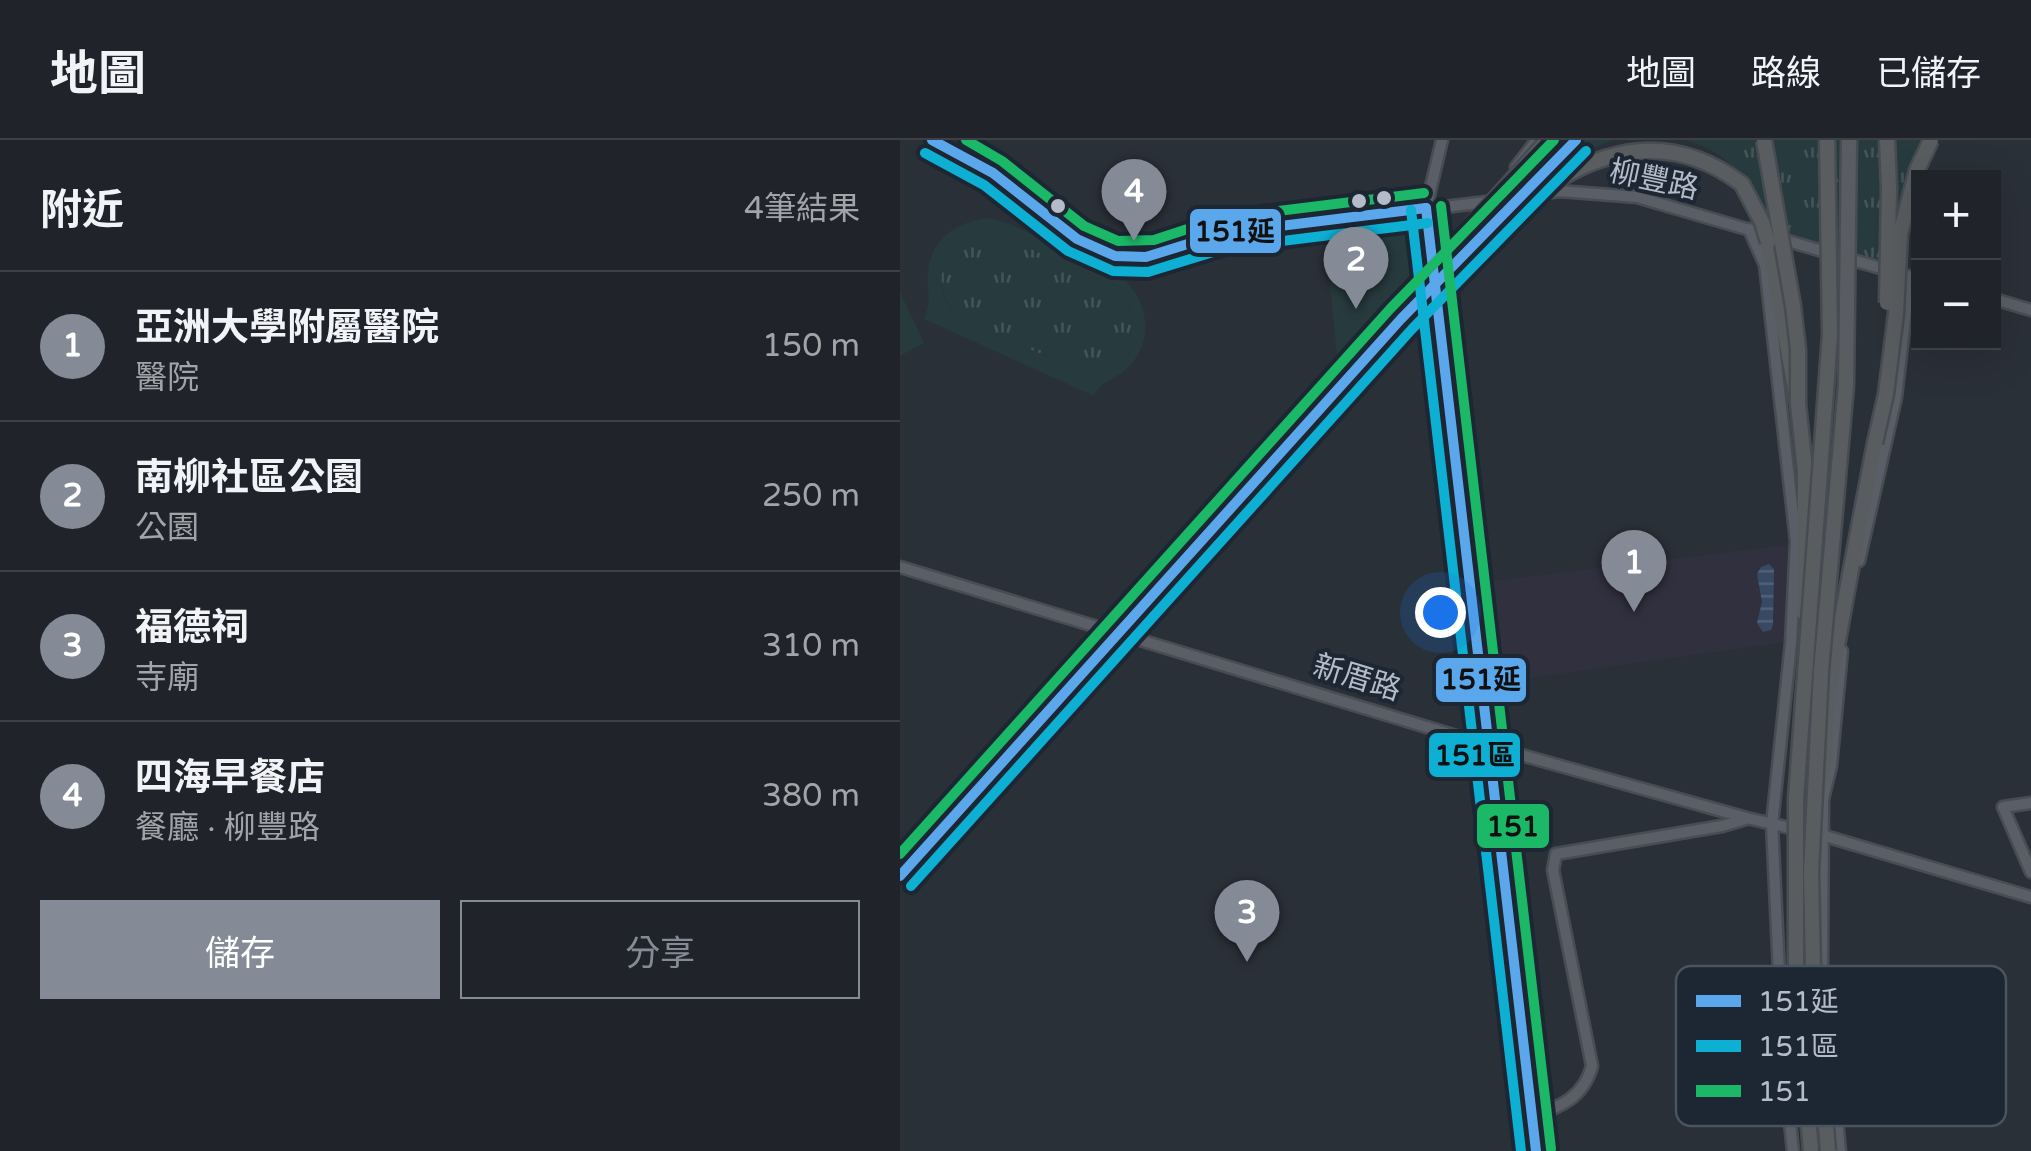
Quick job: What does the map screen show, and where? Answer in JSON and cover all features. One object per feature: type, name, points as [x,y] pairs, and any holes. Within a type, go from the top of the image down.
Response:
[{"type":"highway","points":[[900,863],[1548,140]]},
{"type":"highway","points":[[900,876],[1402,319],[1576,140]]},
{"type":"highway","points":[[1764,140],[1794,306],[1805,470],[1796,798],[1796,966]]},
{"type":"highway","points":[[1796,798],[1830,335],[1827,140]]},
{"type":"highway","points":[[1814,966],[1820,671],[1846,386],[1849,140]]},
{"type":"highway","points":[[1876,443],[1886,354],[1890,188],[1887,140]]},
{"type":"highway","points":[[1815,796],[1823,774],[1828,700],[1886,394],[1900,234],[1931,140]]},
{"type":"highway","points":[[1402,319],[1419,310],[1559,179],[1608,153],[1666,146],[1684,149],[1716,162],[1742,184],[1762,222],[1774,265],[1798,404]]},
{"type":"highway","points":[[1810,1126],[1812,1151]]},
{"type":"highway","points":[[1826,1126],[1828,1151]]},
{"type":"street","name":"柳豐路","points":[[932,140],[990,171],[1069,233],[1102,252],[1122,257],[1150,257],[1223,234],[1559,191],[1600,192],[1637,197],[1911,277]]},
{"type":"street","points":[[1442,140],[1426,208],[1536,1151]]},
{"type":"street","points":[[1487,202],[1538,140]]},
{"type":"street","points":[[1749,229],[1765,265],[1796,541],[1791,643],[1772,824],[1779,966]]},
{"type":"street","points":[[1822,966],[1823,798],[1831,766],[1844,630],[1896,398],[1911,298]]},
{"type":"street","points":[[2001,301],[2031,310]]},
{"type":"street","name":"新厝路","points":[[900,567],[1489,746],[1825,836],[2031,897]]},
{"type":"street","points":[[2031,803],[2003,807],[2031,872]]},
{"type":"street","points":[[1533,1115],[1562,1107],[1589,1076],[1592,1066],[1553,870],[1556,854],[1722,826],[1747,818]]},
{"type":"street","points":[[1791,1126],[1794,1151]]},
{"type":"street","points":[[1838,1126],[1840,1151]]},
{"type":"shaded area","points":[[1795,544],[1787,642],[1487,684],[1475,583]]},
{"type":"green space","points":[[1548,140],[1554,145],[1559,140],[1613,140],[1571,156],[1535,190],[1499,191]]},
{"type":"green space","points":[[1685,140],[1920,140],[1900,202],[1894,267],[1770,231],[1747,186],[1729,163],[1703,146]]},
{"type":"green space","points":[[989,218],[1121,276],[1131,286],[1143,311],[1145,337],[1141,349],[1123,372],[1103,384],[1094,396],[924,319],[934,250],[957,228]],"holes":[[[986,234],[1003,237],[1114,285],[1123,296],[1132,323],[1125,350],[1117,360],[1105,367],[1080,368],[955,314],[941,284],[947,256],[971,238]]]},
{"type":"green space","points":[[1362,221],[1365,232],[1419,226],[1423,262],[1337,355],[1324,227]]},
{"type":"green space","points":[[986,234],[1003,237],[1114,285],[1123,296],[1132,323],[1126,350],[1105,367],[1090,370],[1004,339],[956,314],[943,291],[944,263],[957,246]]},
{"type":"green space","points":[[900,292],[924,343],[900,356]]},
{"type":"water","points":[[1769,564],[1774,569],[1773,625],[1763,632],[1757,623],[1762,602],[1757,574]]},
{"type":"transit line","name":"151延","points":[[932,140],[993,173],[1077,239],[1115,256],[1146,257],[1223,233],[1426,208]]},
{"type":"transit line","name":"151","points":[[966,140],[1002,161],[1084,226],[1118,241],[1154,240],[1221,218],[1424,193]]},
{"type":"transit line","name":"151","points":[[900,854],[1390,309],[1554,140]]},
{"type":"transit line","name":"151延","points":[[900,876],[1401,319],[1576,140]]},
{"type":"transit line","name":"151區","points":[[911,886],[1412,329],[1586,151]]},
{"type":"transit line","name":"151區","points":[[925,153],[984,185],[1068,251],[1113,271],[1148,272],[1226,248],[1428,223]]},
{"type":"transit line","name":"151","points":[[1441,206],[1551,1149]]},
{"type":"transit line","name":"151延","points":[[1426,208],[1536,1151]]},
{"type":"transit line","name":"151區","points":[[1411,210],[1521,1151]]},
{"type":"place","name":"四海早餐店","points":[[1134,241]]},
{"type":"place","name":"南柳社區公園","points":[[1356,309]]},
{"type":"place","name":"亞洲大學附屬醫院","points":[[1634,612]]},
{"type":"place","name":"福德祠","points":[[1247,962]]}]
